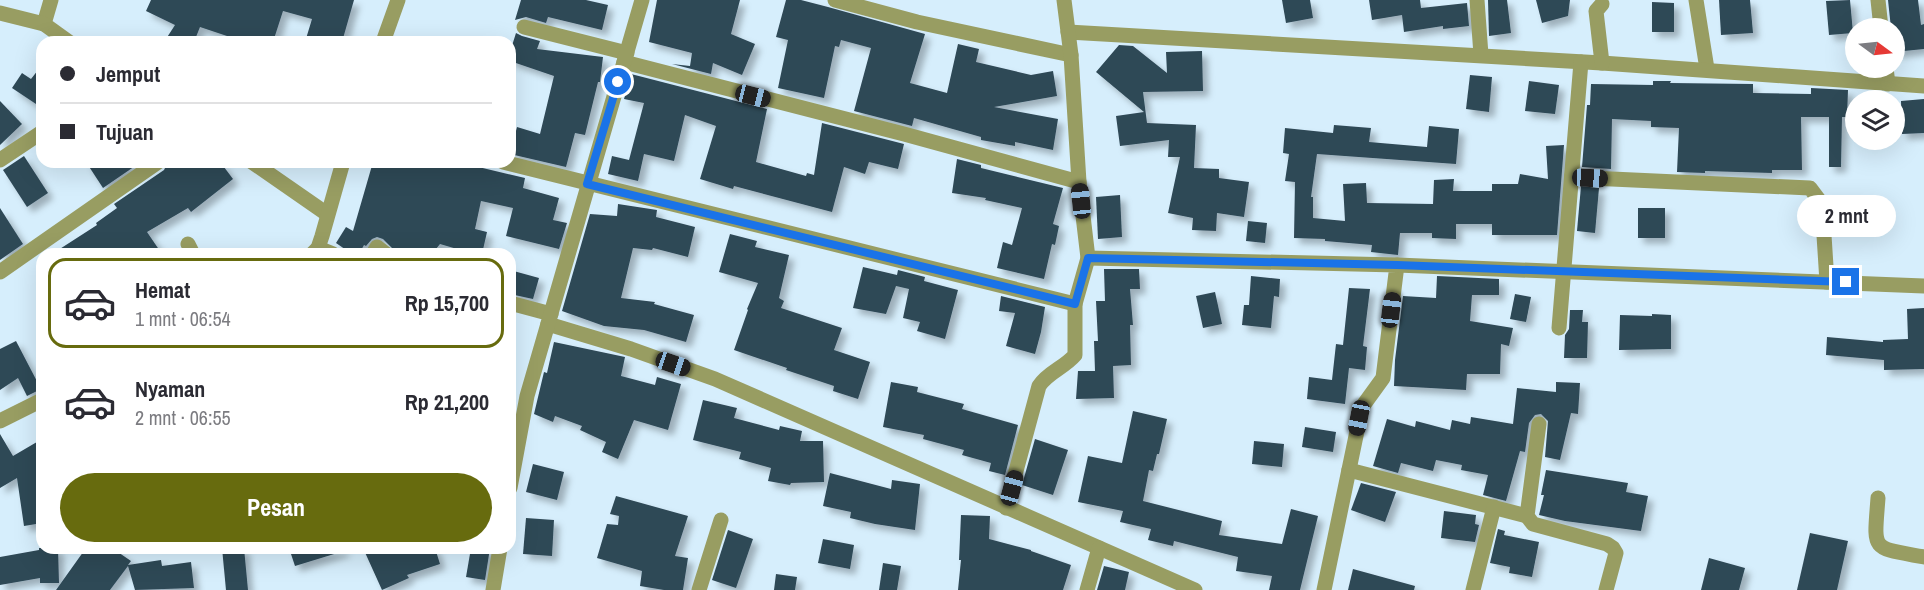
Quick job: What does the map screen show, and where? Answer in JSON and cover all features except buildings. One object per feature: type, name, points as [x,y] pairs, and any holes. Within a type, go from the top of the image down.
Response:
[{"type":"street","points":[[44,24],[51,0]]},
{"type":"street","points":[[385,36],[398,0]]},
{"type":"street","points":[[516,456],[527,396],[642,0]]},
{"type":"street","points":[[835,0],[917,22],[1071,55]]},
{"type":"street","points":[[1006,508],[1039,386],[1044,377],[1070,362],[1075,355],[1077,325],[1075,304],[1088,258],[1079,182],[1071,55],[1064,0]]},
{"type":"street","points":[[1478,0],[1481,55]]},
{"type":"street","points":[[1696,0],[1707,69]]},
{"type":"street","points":[[1878,0],[1880,18]]},
{"type":"street","points":[[1602,4],[1596,11],[1602,63]]},
{"type":"street","points":[[0,13],[44,24],[61,36]]},
{"type":"street","points":[[524,27],[625,58],[1079,182]]},
{"type":"street","points":[[1068,33],[1481,55],[1707,69],[1924,86]]},
{"type":"street","points":[[1559,328],[1581,62]]},
{"type":"street","points":[[1887,78],[1888,84]]},
{"type":"street","points":[[0,160],[36,136]]},
{"type":"street","points":[[516,165],[1075,304]]},
{"type":"street","points":[[0,272],[149,168]]},
{"type":"street","points":[[261,168],[327,214]]},
{"type":"street","points":[[316,248],[341,168]]},
{"type":"street","points":[[1572,175],[1590,178],[1810,188],[1822,204],[1827,282]]},
{"type":"street","points":[[1088,258],[1397,265],[1924,285]]},
{"type":"street","points":[[1324,590],[1362,407],[1383,378],[1397,265]]},
{"type":"street","points":[[516,305],[715,379],[1195,590]]},
{"type":"street","points":[[0,421],[36,403]]},
{"type":"street","points":[[1527,516],[1539,424]]},
{"type":"street","points":[[1349,470],[1527,516],[1533,524],[1607,544],[1616,553],[1606,590]]},
{"type":"street","points":[[1878,498],[1875,538],[1880,545],[1886,550],[1924,557]]},
{"type":"street","points":[[1473,590],[1494,507]]},
{"type":"street","points":[[699,590],[721,520]]},
{"type":"street","points":[[1087,590],[1098,548]]},
{"type":"street","points":[[493,590],[499,554]]},
{"type":"route","points":[[618,82],[587,184],[1075,304],[1088,258],[1397,265],[1846,282]]}]
